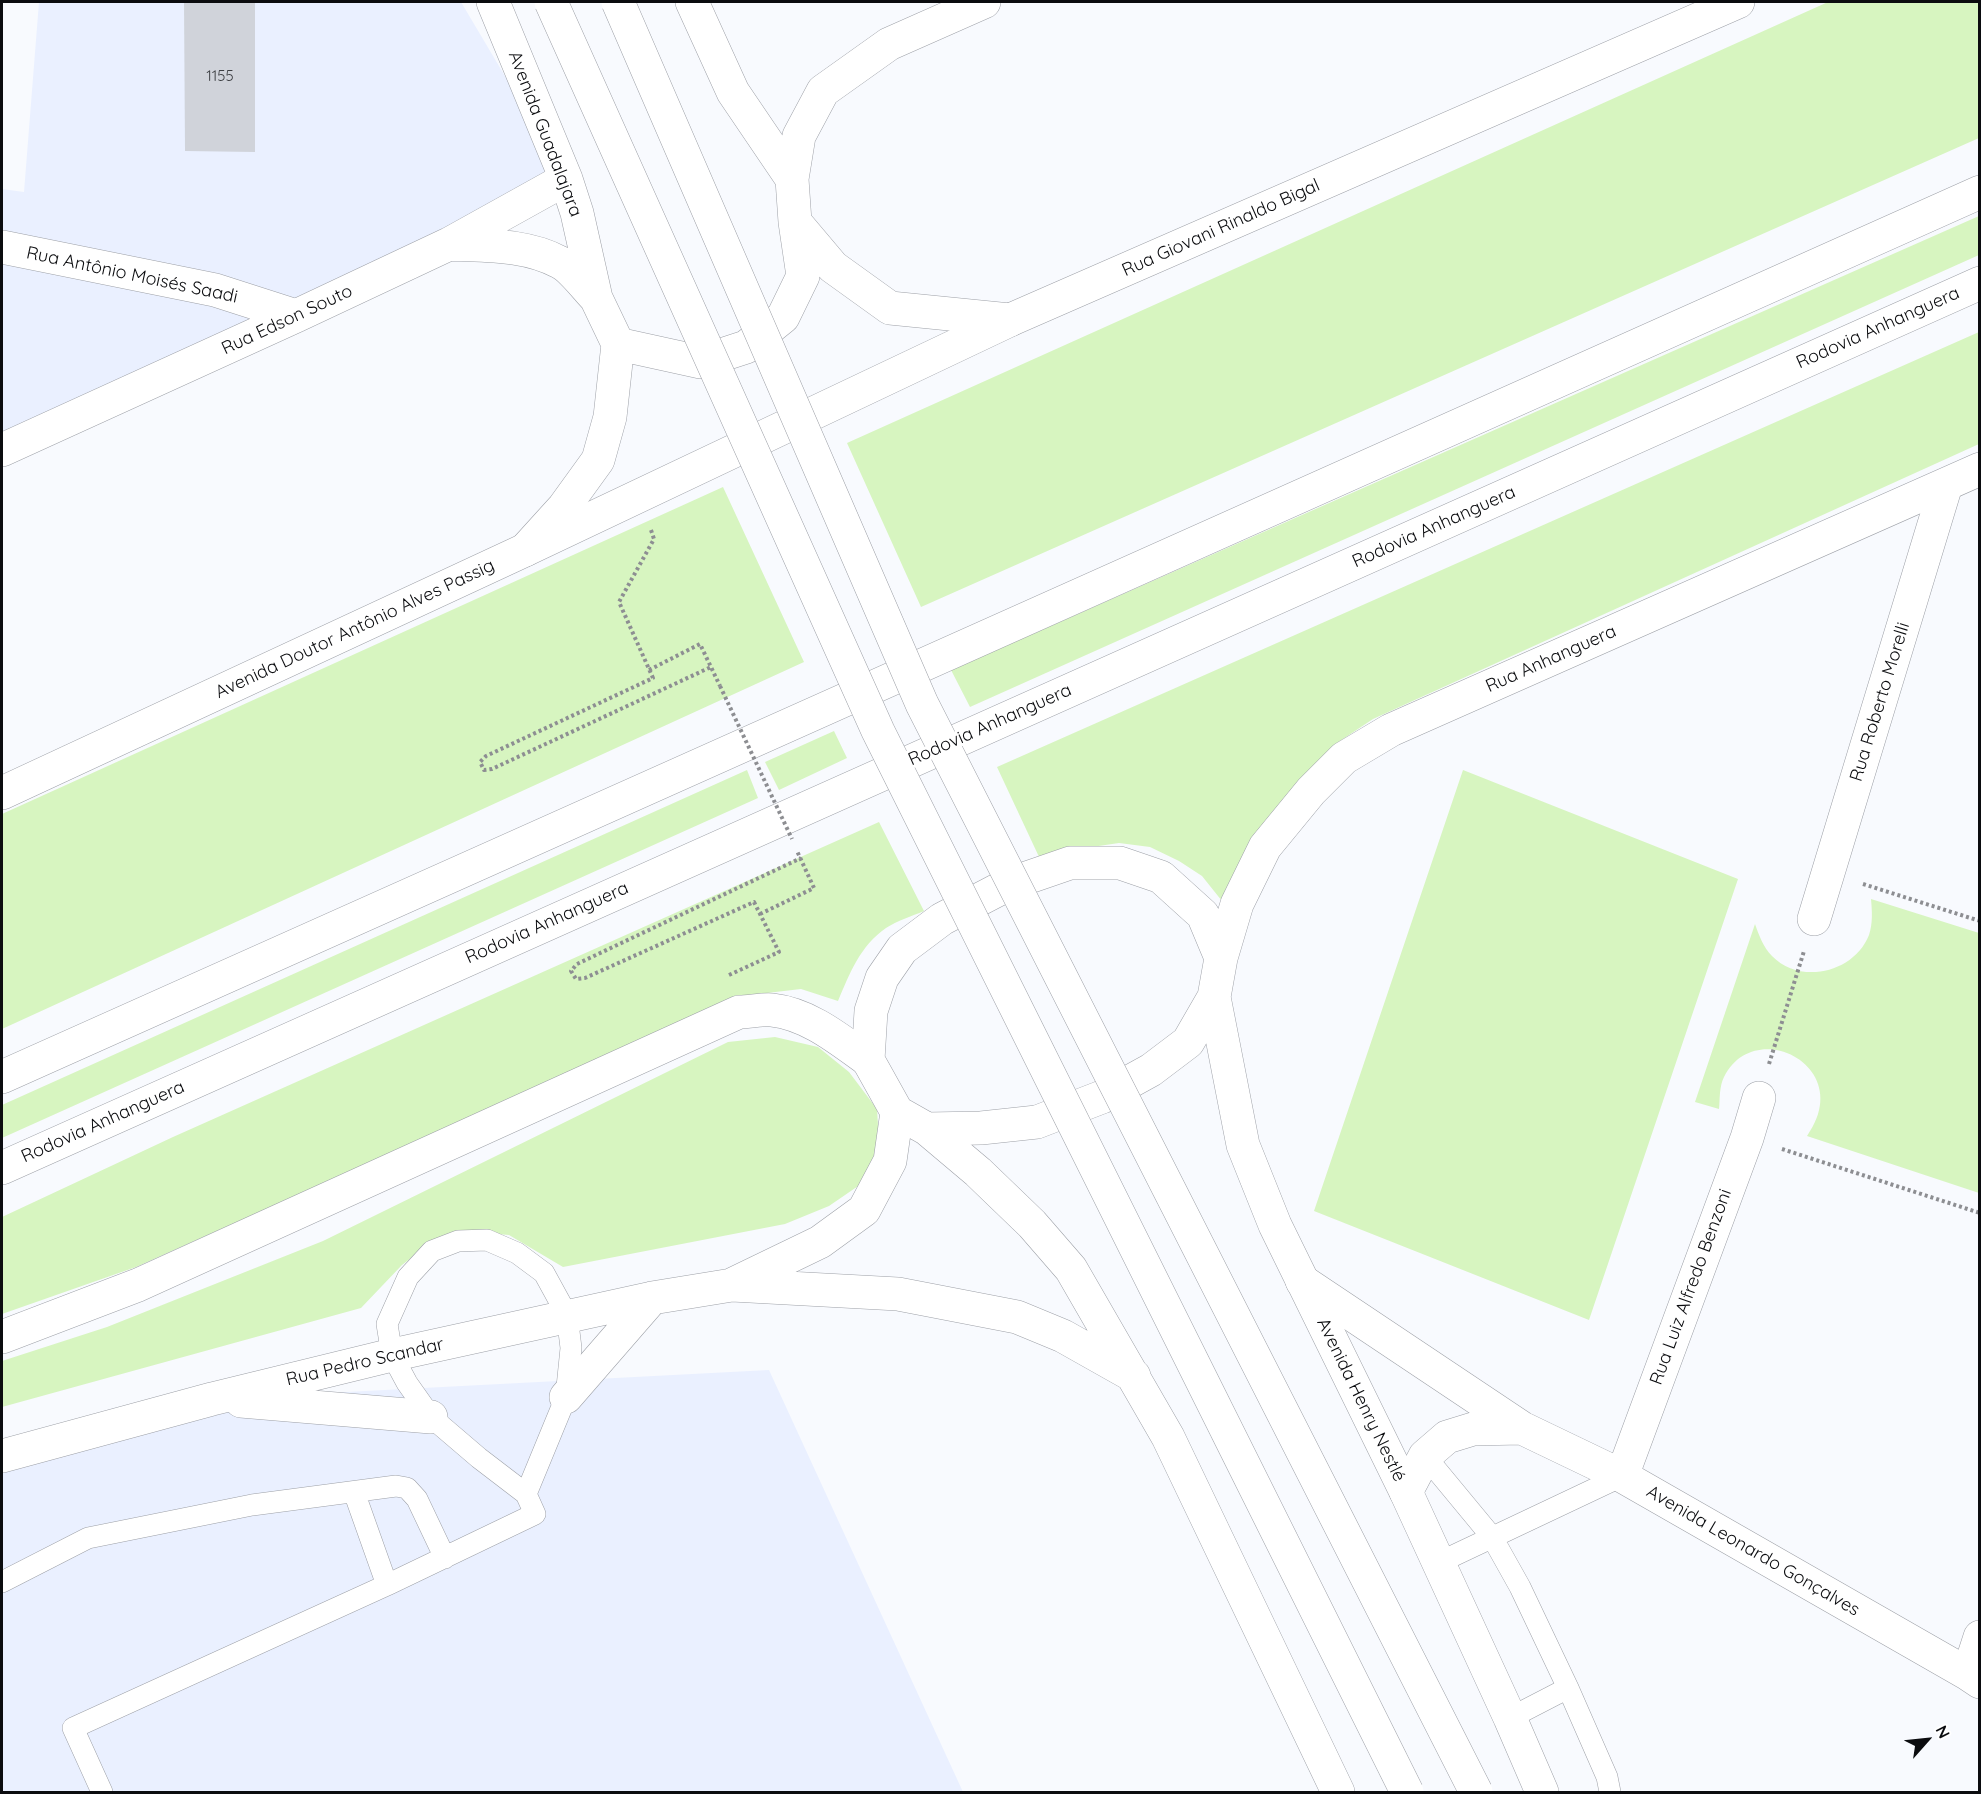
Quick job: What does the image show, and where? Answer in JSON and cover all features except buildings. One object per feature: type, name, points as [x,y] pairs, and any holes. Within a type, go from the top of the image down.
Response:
[{"type":"main road","name":"Avenida Guadalajara","points":[[493,2],[566,179],[577,213],[596,298],[618,344]]},
{"type":"main road","points":[[550,2],[878,731],[1407,1792]]},
{"type":"main road","points":[[618,2],[922,704],[1476,1792]]},
{"type":"main road","points":[[692,2],[733,92],[792,179]]},
{"type":"main road","points":[[525,550],[564,507],[598,460],[610,417],[618,344],[700,362],[746,347],[783,317],[803,276],[795,222],[792,179],[799,136],[823,91],[889,44],[984,2]]},
{"type":"main road","name":"Rua Giovani Rinaldo Bigal","points":[[708,464],[1010,320],[1738,2]]},
{"type":"main road","name":"Rua Edson Souto","points":[[2,450],[449,244],[566,179]]},
{"type":"main road","points":[[2,1077],[1980,192]]},
{"type":"main road","points":[[795,222],[833,267],[890,308],[1010,320]]},
{"type":"main road","points":[[449,244],[510,247],[561,262],[596,298]]},
{"type":"main road","name":"Rua Antônio Moisés Saadi","points":[[2,247],[215,290],[296,316]]},
{"type":"main road","name":"Rodovia Anhanguera","points":[[2,1168],[1980,283]]},
{"type":"main road","name":"Avenida Doutor Antônio Alves Passig","points":[[2,793],[708,464]]},
{"type":"main road","name":"Rua Anhanguera","points":[[1214,997],[1221,958],[1237,904],[1265,847],[1311,791],[1344,758],[1391,730],[1980,470]]},
{"type":"main road","name":"Rua Roberto Morelli","points":[[1814,919],[1946,485]]},
{"type":"main road","points":[[868,1060],[871,1011],[882,978],[902,949],[942,919],[1009,884],[1070,863],[1120,863],[1161,877],[1203,915],[1221,958]]},
{"type":"main road","points":[[927,1129],[981,1128],[1037,1122],[1102,1096],[1151,1070],[1188,1042],[1214,997]]},
{"type":"main road","name":"Avenida Henry Nestlé","points":[[1214,997],[1243,1145],[1275,1225],[1406,1492],[1542,1792]]},
{"type":"main road","points":[[2,1337],[138,1285],[739,1012],[772,1010],[801,1017],[833,1035],[868,1060],[897,1112],[927,1129],[978,1172],[1032,1224],[1071,1269],[1168,1437],[1338,1792]]},
{"type":"main road","name":"Rua Luiz Alfredo Benzoni","points":[[1622,1476],[1747,1138],[1759,1098]]},
{"type":"main road","name":"Rua Pedro Scandar","points":[[732,1285],[820,1242],[864,1210],[890,1161],[897,1112]]},
{"type":"main road","name":"Avenida Leonardo Gonçalves","points":[[1302,1281],[1522,1428],[1622,1476],[1974,1678]]},
{"type":"main road","name":"Rua Pedro Scandar","points":[[2,1456],[212,1399],[392,1355],[567,1315],[732,1285],[898,1294],[1017,1317],[1063,1336],[1134,1376]]},
{"type":"main road","points":[[566,1397],[652,1298]]},
{"type":"main road","points":[[212,1399],[431,1417]]},
{"type":"main road","name":"Avenida Leonardo Gonçalves","points":[[1406,1492],[1425,1456],[1447,1437],[1473,1429],[1522,1428]]},
{"type":"main road","points":[[1974,1678],[1980,1637]]},
{"type":"lane","points":[[102,1792],[73,1728],[387,1585],[535,1514],[526,1494],[431,1417],[407,1383],[392,1355],[387,1324],[408,1277],[432,1251],[458,1241],[487,1240],[518,1253],[543,1272],[567,1315],[571,1348],[566,1397],[526,1494]]},
{"type":"lane","points":[[1425,1456],[1492,1537],[1520,1587],[1568,1688],[1607,1777],[1610,1792]]},
{"type":"lane","points":[[1438,1563],[1622,1476]]},
{"type":"lane","points":[[2,1582],[88,1538],[252,1505],[396,1486],[407,1488],[417,1499],[445,1558]]},
{"type":"lane","points":[[354,1492],[387,1585]]},
{"type":"lane","points":[[1510,1718],[1568,1688]]},
{"type":"path","points":[[654,539],[619,602],[653,678],[486,756],[480,762],[484,770],[492,769],[711,667]]},
{"type":"path","points":[[649,670],[700,644],[801,858],[814,888],[760,915]]},
{"type":"path","points":[[723,978],[778,952],[754,902],[585,978],[576,979],[571,971],[577,964],[801,858]]},
{"type":"path","points":[[1828,873],[1980,921]]},
{"type":"path","points":[[1759,1098],[1814,919]]},
{"type":"path","points":[[1747,1138],[1980,1213]]},
{"type":"shaded area","points":[[39,2],[461,2],[566,179],[2,452],[2,189],[24,192]]},
{"type":"shaded area","points":[[769,1370],[963,1792],[2,1792],[2,1455],[212,1399]]},
{"type":"green space","points":[[1828,2],[1979,2],[1979,138],[921,607],[847,443]]},
{"type":"green space","points":[[1979,216],[1979,255],[970,707],[951,670]]},
{"type":"green space","points":[[1979,332],[1979,444],[1373,719],[1337,743],[1312,767],[1278,806],[1222,901],[1202,876],[1179,861],[1150,847],[1119,843],[1085,848],[1040,859],[997,767]]},
{"type":"green space","points":[[723,487],[804,662],[2,1029],[2,814]]},
{"type":"green space","points":[[834,731],[847,758],[779,790],[765,762]]},
{"type":"green space","points":[[747,770],[758,798],[2,1138],[2,1105]]},
{"type":"green space","points":[[1463,770],[1738,879],[1589,1320],[1314,1211]]},
{"type":"green space","points":[[879,822],[924,911],[890,925],[869,943],[857,961],[838,1001],[801,989],[767,993],[392,1153],[136,1267],[2,1314],[2,1217],[173,1137]]},
{"type":"green space","points":[[1871,899],[1979,933],[1979,1193],[1807,1136],[1819,1111],[1819,1089],[1811,1071],[1796,1057],[1777,1050],[1757,1050],[1739,1059],[1722,1081],[1719,1109],[1695,1102],[1755,924],[1766,949],[1784,965],[1797,970],[1825,971],[1839,966],[1862,948],[1871,926]]},
{"type":"green space","points":[[775,1037],[818,1047],[849,1072],[877,1109],[879,1142],[864,1182],[829,1206],[785,1224],[563,1267],[509,1235],[473,1232],[433,1241],[402,1265],[361,1308],[2,1407],[2,1361],[107,1327],[323,1241],[728,1042]]}]
